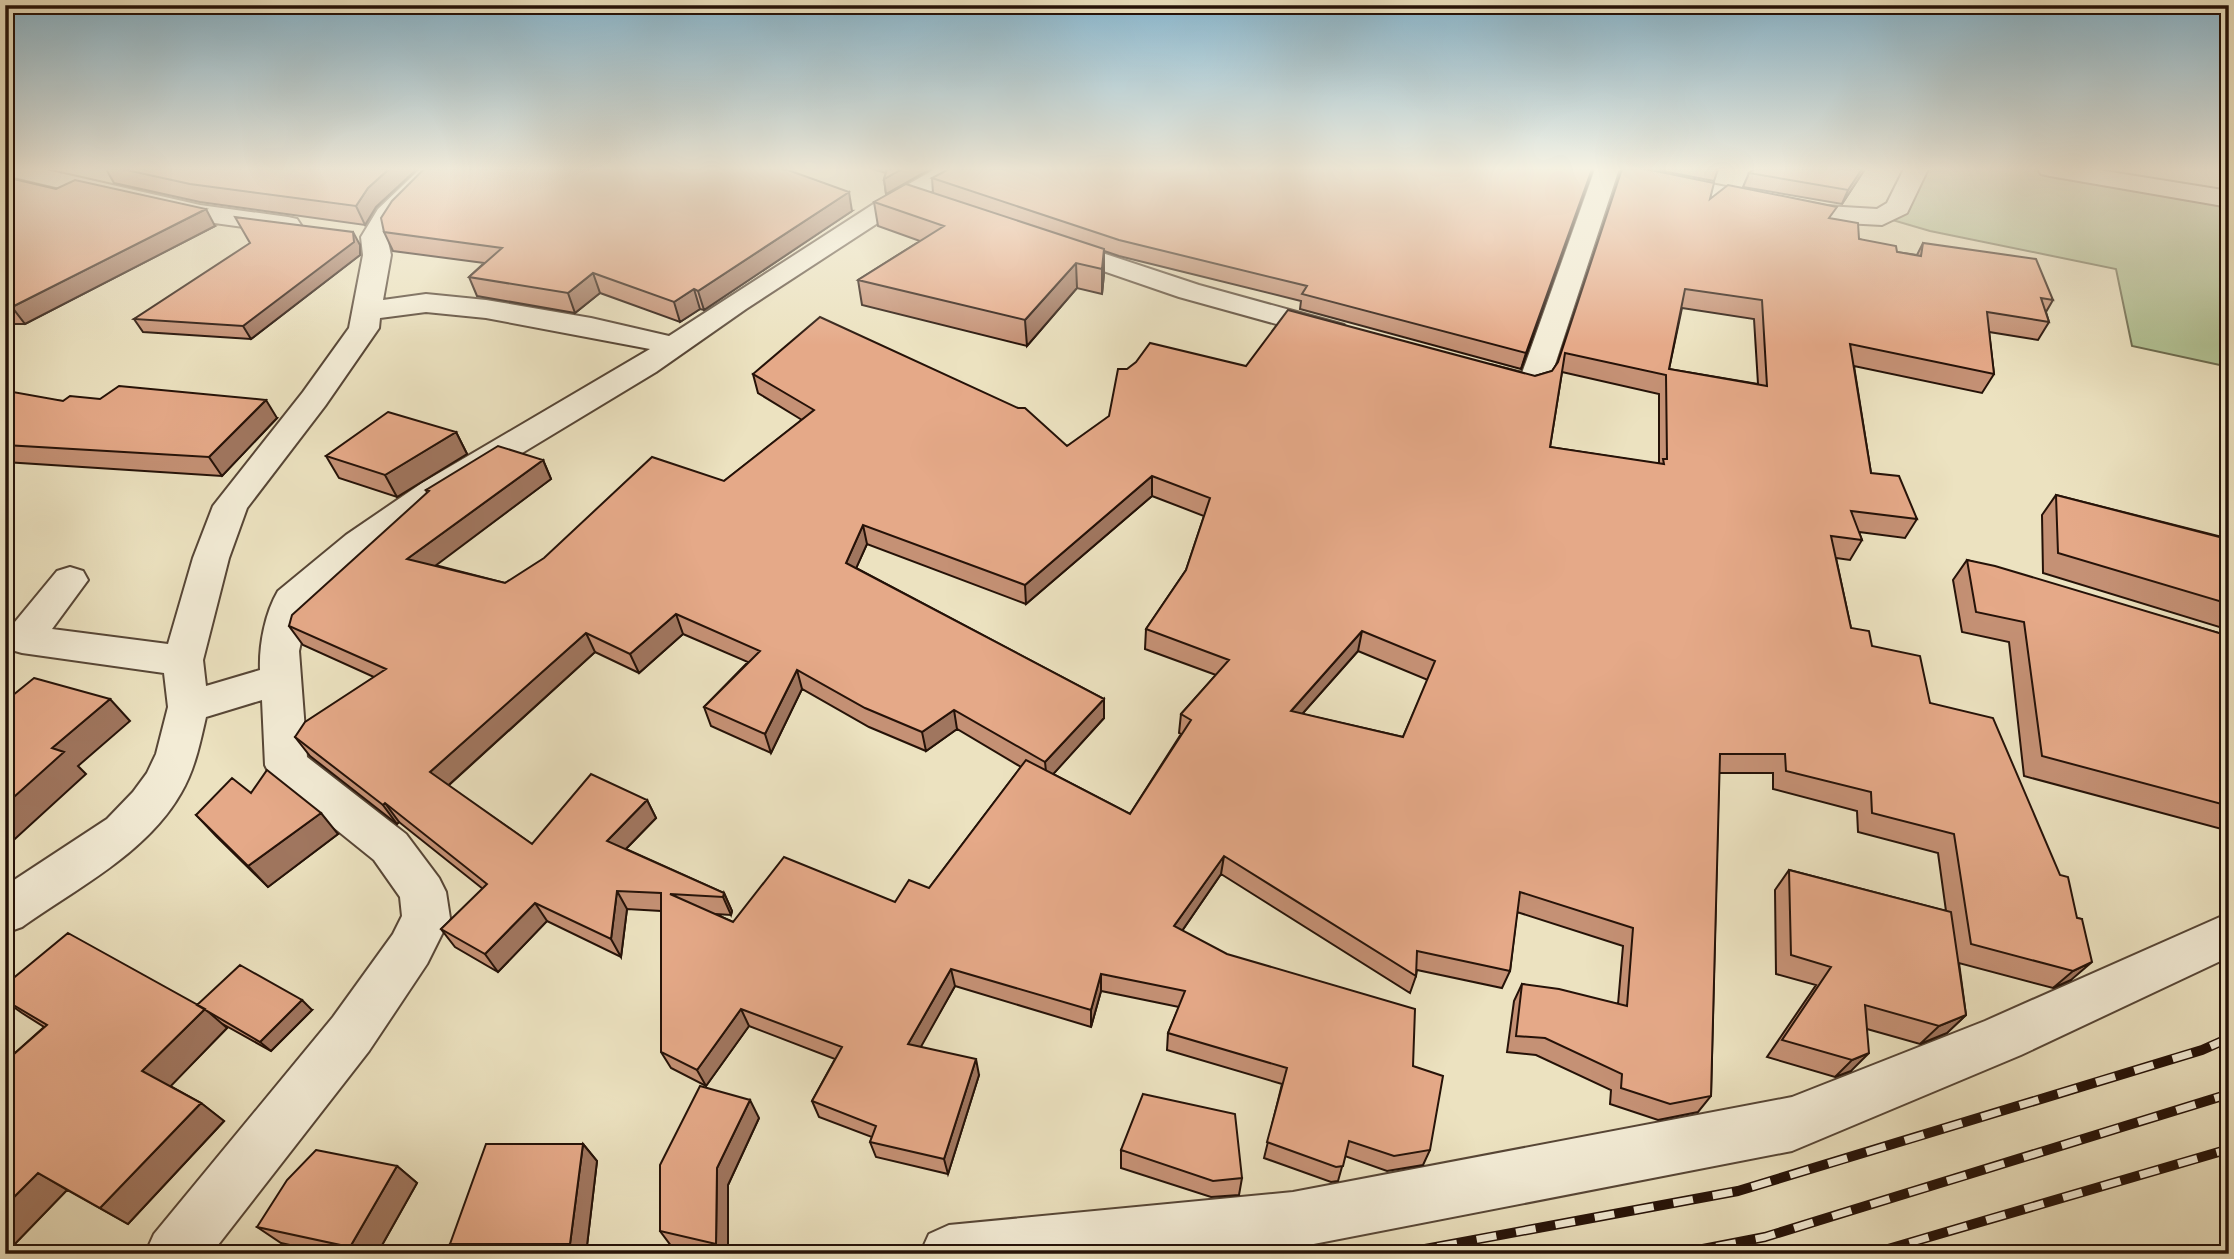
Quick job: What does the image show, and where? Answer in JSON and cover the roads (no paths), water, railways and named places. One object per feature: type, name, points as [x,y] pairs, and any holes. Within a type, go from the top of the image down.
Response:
[{"type":"street","points":[[5,912],[122,832],[149,805],[164,782],[199,704],[183,662],[211,558],[230,506],[314,399],[364,328],[372,311],[377,255],[360,235],[369,228]]},
{"type":"street","points":[[174,1254],[351,1034],[410,949],[426,918],[423,892],[390,847],[286,765],[270,682],[292,600],[359,543],[434,491],[573,411],[675,346],[844,228]]},
{"type":"street","points":[[1470,368],[1524,383],[1535,380],[1588,228]]},
{"type":"street","points":[[1034,239],[1189,291],[1363,339]]},
{"type":"street","points":[[372,311],[426,303],[486,309],[675,346]]},
{"type":"street","points":[[70,580],[22,639],[183,662]]},
{"type":"street","points":[[199,704],[270,682]]},
{"type":"street","points":[[949,1254],[1293,1220],[1792,1124],[2003,1038],[2229,934]]},
{"type":"railway","points":[[1398,1254],[1738,1191],[2202,1050],[2229,1038]]},
{"type":"railway","points":[[1677,1254],[1765,1237],[2229,1094]]},
{"type":"railway","points":[[1871,1254],[2229,1149]]}]
